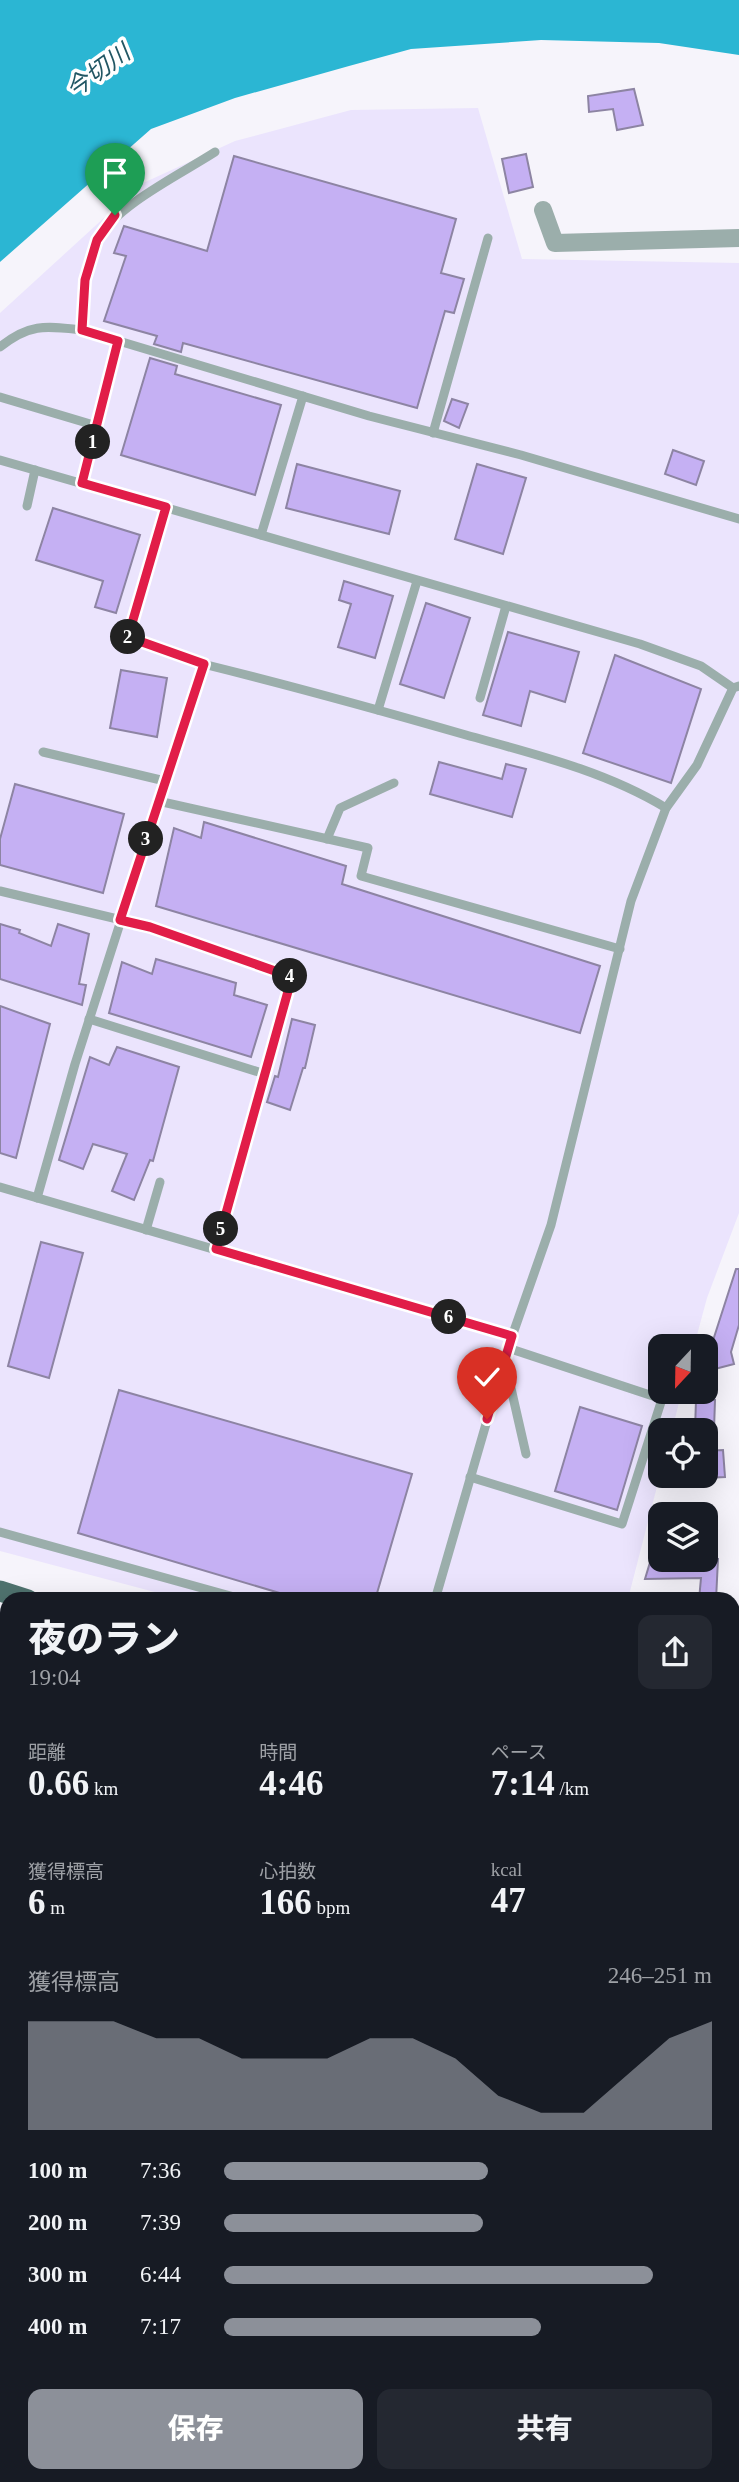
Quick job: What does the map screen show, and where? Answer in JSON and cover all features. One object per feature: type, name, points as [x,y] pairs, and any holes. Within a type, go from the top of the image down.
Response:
[{"type":"street","points":[[542,210],[555,243],[739,238]]},
{"type":"lane","points":[[82,330],[85,280],[97,240],[115,215],[215,152]]},
{"type":"lane","points":[[433,433],[488,238]]},
{"type":"lane","points":[[0,347],[15,335],[43,325],[82,330],[303,396],[739,519]]},
{"type":"lane","points":[[82,483],[118,341]]},
{"type":"lane","points":[[261,535],[303,396]]},
{"type":"lane","points":[[0,397],[97,426]]},
{"type":"lane","points":[[0,460],[640,644],[701,666],[736,687],[697,765],[666,808],[631,901],[551,1225],[508,1348],[437,1592]]},
{"type":"lane","points":[[27,506],[35,470]]},
{"type":"lane","points":[[166,507],[128,637],[204,664],[550,759],[636,790],[666,808]]},
{"type":"lane","points":[[378,710],[417,581]]},
{"type":"lane","points":[[480,698],[506,606]]},
{"type":"lane","points":[[37,1198],[89,1019],[204,664]]},
{"type":"lane","points":[[43,752],[165,781]]},
{"type":"lane","points":[[327,839],[340,808],[394,783]]},
{"type":"lane","points":[[158,801],[368,848],[361,876],[620,949]]},
{"type":"lane","points":[[0,891],[150,927],[292,977],[216,1249]]},
{"type":"lane","points":[[89,1019],[265,1074]]},
{"type":"lane","points":[[146,1230],[160,1182]]},
{"type":"lane","points":[[0,1187],[512,1336]]},
{"type":"lane","points":[[470,1477],[622,1524],[662,1399],[508,1348]]},
{"type":"lane","points":[[505,1361],[526,1454]]},
{"type":"lane","points":[[0,1532],[216,1592]]},
{"type":"shaded area","points":[[478,108],[522,259],[739,263],[739,1213],[707,1298],[697,1334],[648,1334],[648,1404],[679,1404],[675,1418],[648,1418],[648,1488],[657,1488],[653,1502],[648,1502],[648,1522],[630,1592],[155,1592],[0,1551],[0,313],[141,184],[235,141],[351,110]]},
{"type":"water","name":"今切川","points":[[0,0],[739,0],[739,55],[659,43],[541,40],[411,49],[349,66],[235,98],[151,129],[0,262]]},
{"type":"building","points":[[634,89],[643,125],[617,130],[613,109],[589,112],[588,96]]},
{"type":"building","points":[[526,154],[533,187],[509,193],[502,159]]},
{"type":"building","points":[[234,156],[456,219],[441,273],[464,279],[454,313],[445,311],[417,408],[183,343],[181,352],[154,344],[157,336],[104,321],[126,256],[114,253],[124,226],[207,251]]},
{"type":"building","points":[[150,358],[177,366],[175,374],[281,405],[255,495],[121,455]]},
{"type":"building","points":[[452,399],[468,404],[459,428],[444,421]]},
{"type":"building","points":[[673,450],[704,461],[696,485],[665,474]]},
{"type":"building","points":[[297,464],[400,491],[389,534],[286,508]]},
{"type":"building","points":[[477,464],[526,478],[503,554],[455,539]]},
{"type":"building","points":[[53,508],[140,535],[116,613],[95,607],[103,581],[36,560]]},
{"type":"building","points":[[344,581],[393,596],[375,658],[338,647],[351,604],[339,600]]},
{"type":"building","points":[[426,603],[470,618],[444,698],[400,684]]},
{"type":"building","points":[[508,632],[579,652],[565,702],[530,691],[521,726],[483,715]]},
{"type":"building","points":[[615,655],[701,689],[671,783],[583,753]]},
{"type":"building","points":[[121,670],[167,678],[157,737],[110,728]]},
{"type":"building","points":[[439,762],[502,779],[506,764],[526,769],[512,817],[430,794]]},
{"type":"building","points":[[15,784],[124,814],[103,893],[0,865],[0,839]]},
{"type":"building","points":[[204,822],[346,866],[342,884],[600,966],[580,1033],[156,906],[174,828],[201,838]]},
{"type":"building","points":[[0,924],[20,930],[19,933],[51,946],[58,924],[89,934],[79,984],[86,985],[82,1005],[0,979]]},
{"type":"building","points":[[156,959],[236,983],[234,995],[267,1005],[251,1057],[109,1013],[122,962],[152,974]]},
{"type":"building","points":[[0,1006],[50,1024],[16,1158],[0,1153]]},
{"type":"building","points":[[292,1019],[315,1025],[305,1068],[290,1110],[267,1102],[275,1076],[278,1077]]},
{"type":"building","points":[[117,1047],[179,1067],[153,1161],[150,1160],[134,1200],[112,1191],[127,1154],[93,1144],[83,1169],[59,1160],[90,1057],[109,1065]]},
{"type":"building","points":[[41,1242],[83,1253],[49,1378],[8,1366]]},
{"type":"building","points":[[736,1269],[739,1269],[739,1325],[731,1352],[734,1364],[718,1368],[718,1334],[715,1334]]},
{"type":"building","points":[[119,1390],[412,1474],[377,1592],[276,1592],[78,1533]]},
{"type":"building","points":[[696,1404],[715,1404],[714,1418],[695,1418]]},
{"type":"building","points":[[580,1407],[642,1426],[617,1510],[555,1491]]},
{"type":"building","points":[[718,1450],[723,1450],[725,1477],[718,1477]]},
{"type":"building","points":[[648,1569],[648,1572],[717,1572],[716,1592],[700,1592],[701,1578],[645,1579]]},
{"type":"route","points":[[115,215],[97,240],[85,280],[82,330],[118,341],[82,483],[166,507],[128,637],[204,664],[120,920],[150,927],[292,977],[216,1249],[512,1336],[487,1419]]}]
